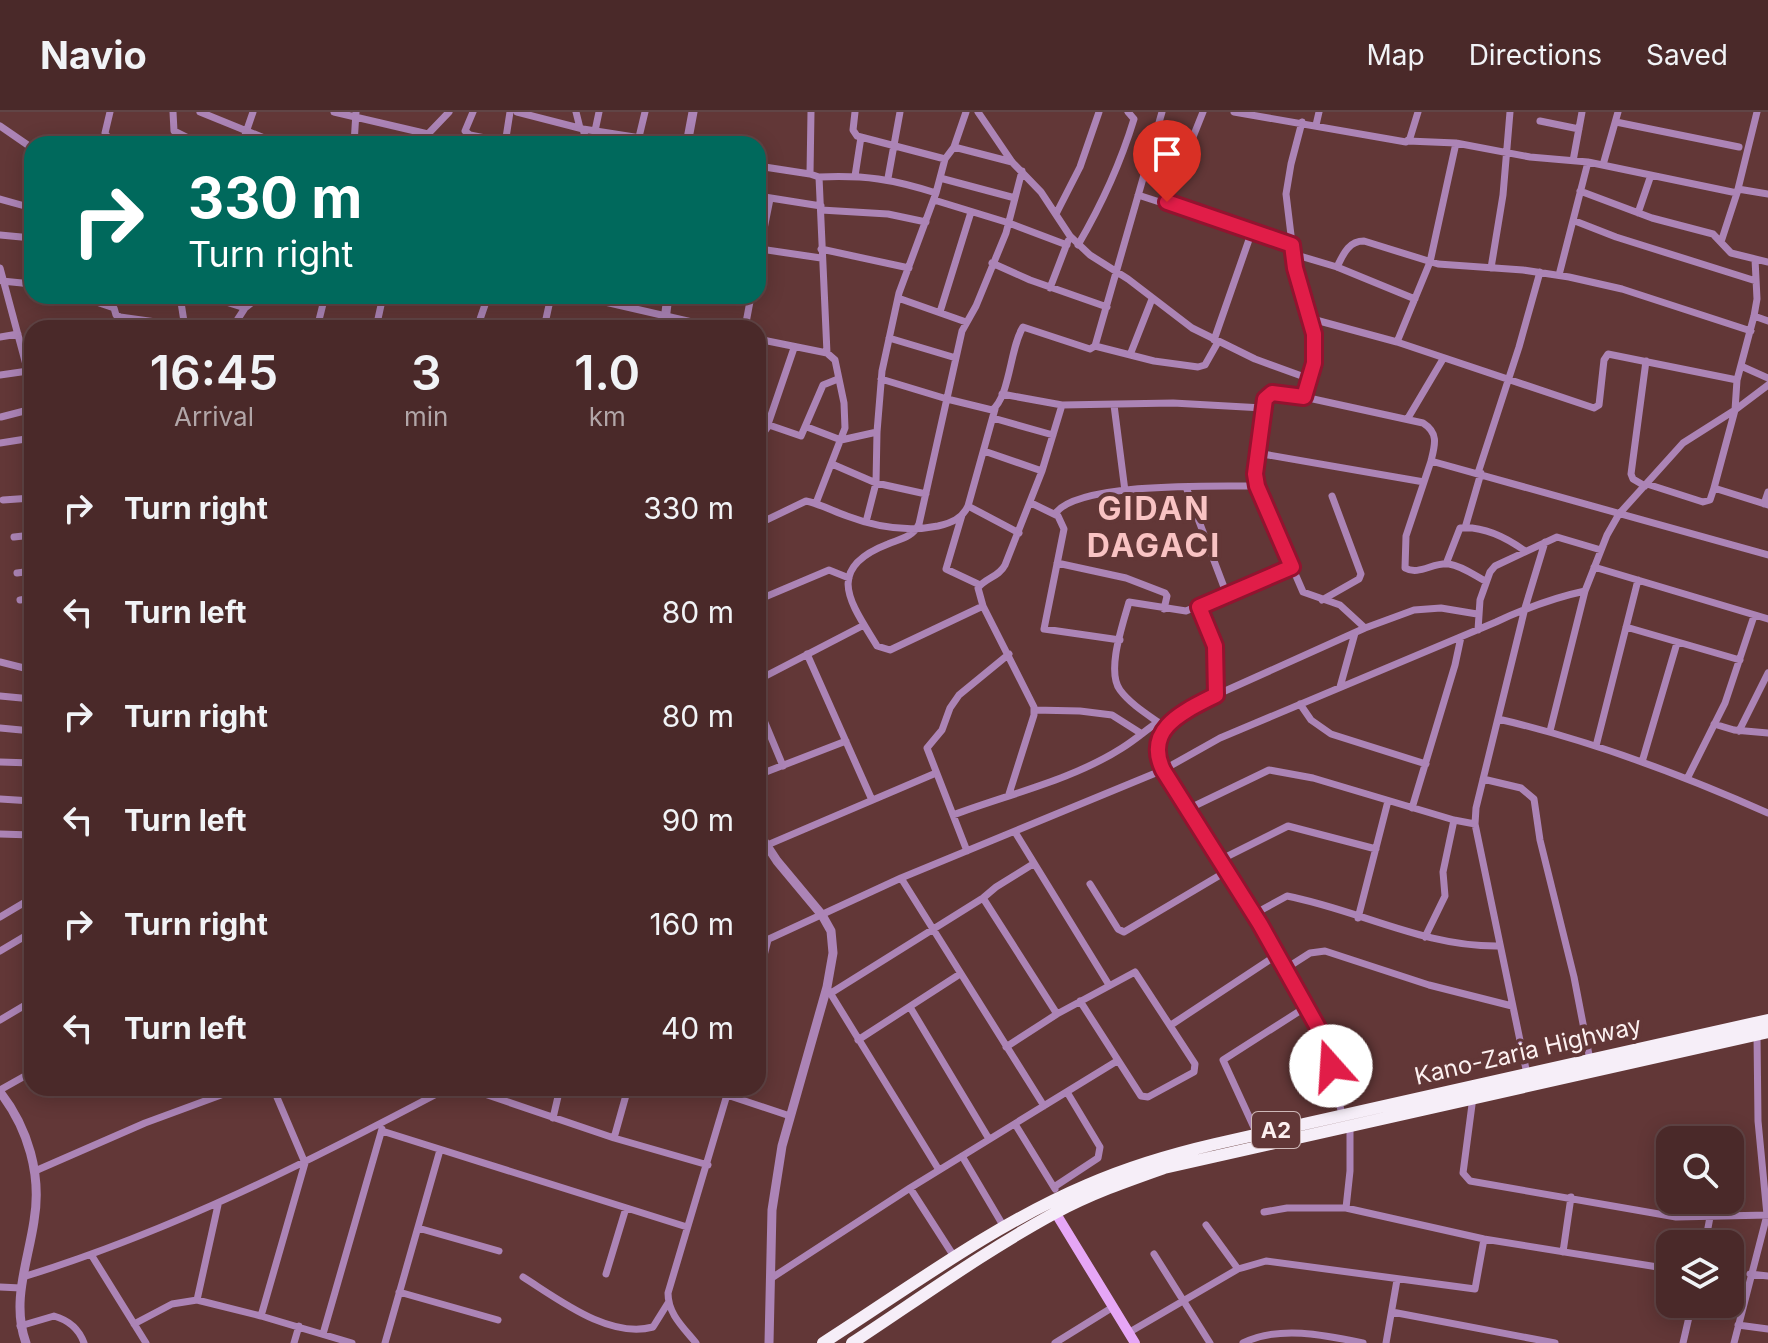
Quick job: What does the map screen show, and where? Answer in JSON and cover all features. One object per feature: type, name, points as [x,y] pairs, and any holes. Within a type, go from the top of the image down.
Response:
[{"type":"highway","name":"Kano-Zaria Highway","points":[[852,1343],[1055,1212],[1115,1184],[1164,1168],[1527,1074],[1768,1020]]},
{"type":"highway","name":"Kano-Zaria Highway","points":[[823,1343],[1057,1192],[1143,1164],[1257,1134],[1473,1097],[1762,1034]]},
{"type":"main road","points":[[1055,1212],[1135,1343]]},
{"type":"street","points":[[107,136],[110,112]]},
{"type":"street","points":[[173,112],[174,131],[183,136]]},
{"type":"street","points":[[200,112],[260,136]]},
{"type":"street","points":[[246,136],[253,112]]},
{"type":"street","points":[[334,112],[379,120],[428,134]]},
{"type":"street","points":[[425,136],[449,112]]},
{"type":"street","points":[[473,112],[465,131],[474,136]]},
{"type":"street","points":[[506,136],[510,112]]},
{"type":"street","points":[[517,112],[582,129],[632,136]]},
{"type":"street","points":[[576,112],[584,136]]},
{"type":"street","points":[[595,131],[599,112]]},
{"type":"street","points":[[639,136],[645,112]]},
{"type":"street","points":[[688,136],[693,112]]},
{"type":"street","points":[[810,174],[811,112]]},
{"type":"street","points":[[855,112],[853,130],[861,137],[945,159]]},
{"type":"street","points":[[888,178],[900,112]]},
{"type":"street","points":[[866,522],[876,483],[881,379],[898,298],[945,159],[954,147],[966,112]]},
{"type":"street","points":[[978,112],[1012,162],[1078,245],[1192,328],[1271,366],[1310,379]]},
{"type":"street","points":[[1056,214],[1080,167],[1099,112]]},
{"type":"street","points":[[1078,245],[1120,165],[1134,119],[1128,112]]},
{"type":"street","points":[[980,585],[946,569],[1023,327],[1090,349],[1095,346],[1162,112]]},
{"type":"street","points":[[1167,202],[1203,112]]},
{"type":"street","points":[[1234,112],[1408,141],[1456,143],[1588,162],[1768,194]]},
{"type":"street","points":[[1316,125],[1319,112]]},
{"type":"street","points":[[1408,141],[1418,112]]},
{"type":"street","points":[[1491,268],[1503,195],[1510,112]]},
{"type":"street","points":[[1573,161],[1582,112]]},
{"type":"street","points":[[1603,165],[1618,112]]},
{"type":"street","points":[[1721,242],[1738,191],[1757,112]]},
{"type":"street","points":[[355,136],[356,115]]},
{"type":"street","points":[[1540,121],[1579,129]]},
{"type":"street","points":[[1302,122],[1286,194],[1293,254],[1303,298],[1312,319],[1316,349],[1304,397]]},
{"type":"street","points":[[1616,122],[1739,147]]},
{"type":"street","points":[[0,126],[24,142]]},
{"type":"street","points":[[855,176],[861,137]]},
{"type":"street","points":[[1397,342],[1430,262],[1456,143]]},
{"type":"street","points":[[954,147],[1012,162]]},
{"type":"street","points":[[1559,275],[1588,162]]},
{"type":"street","points":[[766,167],[819,177],[888,178],[971,212],[1067,245]]},
{"type":"street","points":[[916,530],[966,322],[976,306],[1009,223],[1022,171]]},
{"type":"street","points":[[1638,213],[1651,175]]},
{"type":"street","points":[[819,177],[827,353]]},
{"type":"street","points":[[940,178],[1015,198]]},
{"type":"street","points":[[1580,191],[1638,213],[1713,234],[1731,253],[1768,262]]},
{"type":"street","points":[[1138,195],[1292,245]]},
{"type":"street","points":[[766,198],[926,222]]},
{"type":"street","points":[[0,199],[24,206]]},
{"type":"street","points":[[766,219],[770,199]]},
{"type":"street","points":[[940,312],[971,212]]},
{"type":"street","points":[[1575,221],[1756,281]]},
{"type":"street","points":[[1095,346],[1154,361],[1202,367],[1216,341],[1252,231]]},
{"type":"street","points":[[0,235],[24,237]]},
{"type":"street","points":[[1050,288],[1070,236]]},
{"type":"street","points":[[1337,267],[1347,248],[1357,241],[1430,262],[1559,275],[1637,293],[1751,331]]},
{"type":"street","points":[[766,249],[821,254],[909,268]]},
{"type":"street","points":[[1293,254],[1337,267],[1415,299]]},
{"type":"street","points":[[1646,361],[1631,474],[1633,479],[1703,502],[1710,500],[1735,410],[1737,380],[1754,316],[1755,259]]},
{"type":"street","points":[[992,263],[1050,288],[1107,307]]},
{"type":"street","points":[[0,268],[24,356]]},
{"type":"street","points":[[1465,528],[1540,272]]},
{"type":"street","points":[[2,281],[24,283]]},
{"type":"street","points":[[898,298],[966,322]]},
{"type":"street","points":[[1130,355],[1152,299]]},
{"type":"street","points":[[102,304],[114,308],[120,317],[140,320]]},
{"type":"street","points":[[232,304],[245,308]]},
{"type":"street","points":[[237,320],[250,304]]},
{"type":"street","points":[[620,304],[686,320]]},
{"type":"street","points":[[665,320],[667,304]]},
{"type":"street","points":[[0,314],[11,313]]},
{"type":"street","points":[[1754,316],[1768,321]]},
{"type":"street","points":[[1312,319],[1397,342],[1594,408],[1599,405],[1607,355],[1737,380]]},
{"type":"street","points":[[0,337],[18,334]]},
{"type":"street","points":[[889,338],[956,358]]},
{"type":"street","points":[[766,341],[827,353],[835,360],[846,417],[841,440],[816,503]]},
{"type":"street","points":[[794,348],[767,427],[773,426],[799,437],[807,427],[823,385],[838,379]]},
{"type":"street","points":[[1408,418],[1443,359]]},
{"type":"street","points":[[1741,366],[1768,378]]},
{"type":"street","points":[[0,375],[24,372]]},
{"type":"street","points":[[881,379],[947,399],[995,409]]},
{"type":"street","points":[[1550,731],[1585,591],[1619,514],[1683,443],[1768,385]]},
{"type":"street","points":[[1365,628],[1340,605],[1303,592],[1257,486],[1257,453],[1263,408],[1265,399],[1272,393],[1408,418],[1434,431],[1435,446],[1406,536],[1403,563],[1407,570],[1414,571],[1446,564],[1485,581]]},
{"type":"street","points":[[1002,394],[1062,405],[1173,403],[1263,408]]},
{"type":"street","points":[[1009,794],[1034,710],[1032,698],[978,592],[980,585],[1002,571],[1031,503],[1062,405]]},
{"type":"street","points":[[1114,405],[1125,491]]},
{"type":"street","points":[[1,417],[24,411]]},
{"type":"street","points":[[993,418],[1053,435]]},
{"type":"street","points":[[807,427],[841,440],[877,432]]},
{"type":"street","points":[[0,443],[24,439]]},
{"type":"street","points":[[984,451],[1042,471]]},
{"type":"street","points":[[1257,453],[1424,482]]},
{"type":"street","points":[[1431,461],[1768,555]]},
{"type":"street","points":[[832,464],[876,483],[926,494]]},
{"type":"street","points":[[1055,514],[1061,505],[1084,496],[1186,487],[1257,486]]},
{"type":"street","points":[[1186,487],[1227,595]]},
{"type":"street","points":[[1714,488],[1766,505],[1768,492]]},
{"type":"street","points":[[1322,600],[1359,579],[1361,574],[1332,496]]},
{"type":"street","points":[[3,500],[24,499]]},
{"type":"street","points":[[766,520],[802,501],[816,503],[866,522],[916,530]]},
{"type":"street","points":[[1031,503],[1055,514],[1062,521],[1064,529],[1051,581],[1044,629],[1120,640]]},
{"type":"street","points":[[968,506],[1019,533]]},
{"type":"street","points":[[962,515],[948,524],[916,530],[864,554],[846,588],[850,602],[877,646],[890,650],[983,606]]},
{"type":"street","points":[[1446,564],[1457,532],[1465,528],[1503,537],[1525,551]]},
{"type":"street","points":[[14,537],[24,536]]},
{"type":"street","points":[[1478,630],[1477,614],[1485,581],[1495,566],[1551,538],[1567,538],[1601,550]]},
{"type":"street","points":[[1527,1074],[1475,824],[1476,808],[1525,608],[1545,542]]},
{"type":"street","points":[[1057,563],[1126,578],[1165,593],[1164,609]]},
{"type":"street","points":[[1162,724],[1129,699],[1116,682],[1114,661],[1129,602],[1177,611],[1199,607],[1292,567]]},
{"type":"street","points":[[1594,567],[1768,619]]},
{"type":"street","points":[[766,597],[829,570],[849,578]]},
{"type":"street","points":[[17,573],[24,572]]},
{"type":"street","points":[[1596,746],[1638,580]]},
{"type":"street","points":[[766,948],[768,940],[901,878],[1163,770],[1220,738],[1525,608],[1554,597],[1585,591]]},
{"type":"street","points":[[20,600],[24,599]]},
{"type":"street","points":[[1199,607],[1215,646],[1216,695]]},
{"type":"street","points":[[953,815],[1100,760],[1216,695],[1365,628],[1428,607],[1477,614]]},
{"type":"street","points":[[1688,777],[1729,694],[1754,616]]},
{"type":"street","points":[[766,676],[864,625]]},
{"type":"street","points":[[1626,627],[1740,660]]},
{"type":"street","points":[[1340,687],[1355,633]]},
{"type":"street","points":[[1412,808],[1461,637]]},
{"type":"street","points":[[1642,762],[1677,643]]},
{"type":"street","points":[[807,654],[872,800]]},
{"type":"street","points":[[967,851],[927,748],[946,722],[953,701],[1009,654]]},
{"type":"street","points":[[0,662],[24,668]]},
{"type":"street","points":[[1739,731],[1768,673]]},
{"type":"street","points":[[0,696],[24,698]]},
{"type":"street","points":[[1300,704],[1318,727],[1331,734],[1426,764]]},
{"type":"street","points":[[1034,710],[1112,715],[1142,734]]},
{"type":"street","points":[[1498,719],[1550,731],[1688,777],[1768,813]]},
{"type":"street","points":[[1162,724],[1156,750],[1163,770],[1254,914],[1326,1042],[1346,1120],[1350,1171],[1346,1208]]},
{"type":"street","points":[[1714,724],[1739,731],[1768,733]]},
{"type":"street","points":[[766,725],[783,766]]},
{"type":"street","points":[[0,728],[24,730]]},
{"type":"street","points":[[766,772],[846,741]]},
{"type":"street","points":[[0,762],[24,763]]},
{"type":"street","points":[[1188,809],[1269,770],[1313,778],[1475,824]]},
{"type":"street","points":[[766,845],[936,773]]},
{"type":"street","points":[[1483,779],[1521,788],[1534,799],[1540,840],[1574,977],[1590,1060]]},
{"type":"street","points":[[0,799],[24,800]]},
{"type":"street","points":[[1358,918],[1388,801]]},
{"type":"street","points":[[1425,937],[1445,896],[1443,872],[1454,820]]},
{"type":"street","points":[[1220,860],[1288,826],[1376,849]]},
{"type":"street","points":[[1015,832],[1109,985]]},
{"type":"street","points":[[0,834],[24,835]]},
{"type":"street","points":[[766,852],[822,915],[831,931],[833,953],[829,990],[782,1146],[772,1210],[769,1343]]},
{"type":"street","points":[[829,990],[933,929],[1033,864]]},
{"type":"street","points":[[1090,884],[1118,929],[1124,932],[1227,871]]},
{"type":"street","points":[[901,878],[1044,1106]]},
{"type":"street","points":[[1254,914],[1287,896],[1425,937],[1465,945],[1499,946]]},
{"type":"street","points":[[983,898],[1057,1014]]},
{"type":"street","points":[[0,917],[24,903]]},
{"type":"street","points":[[0,951],[24,937]]},
{"type":"street","points":[[1285,969],[1310,953],[1325,951],[1429,985],[1512,1006]]},
{"type":"street","points":[[1171,1025],[1277,955]]},
{"type":"street","points":[[1006,1047],[1057,1014],[1080,1001],[1109,985],[1130,973],[1138,974],[1195,1064],[1191,1075],[1145,1097],[1141,1096],[1080,1001]]},
{"type":"street","points":[[858,1040],[960,974]]},
{"type":"street","points":[[829,990],[939,1170]]},
{"type":"street","points":[[0,1020],[24,1006]]},
{"type":"street","points":[[910,1007],[989,1139]]},
{"type":"street","points":[[1257,1134],[1223,1060],[1306,1007]]},
{"type":"street","points":[[1734,1343],[1768,1215],[1758,1121],[1762,1034]]},
{"type":"street","points":[[770,1279],[910,1188],[1117,1061]]},
{"type":"street","points":[[24,1077],[0,1091],[21,1123],[35,1171],[35,1219],[18,1317],[26,1343]]},
{"type":"street","points":[[1015,1124],[1057,1192],[1101,1153],[1067,1092]]},
{"type":"street","points":[[35,1171],[145,1123],[218,1096]]},
{"type":"street","points":[[261,1316],[305,1163],[276,1096]]},
{"type":"street","points":[[0,1287],[22,1283],[218,1205],[433,1096]]},
{"type":"street","points":[[490,1096],[614,1138],[708,1165]]},
{"type":"street","points":[[553,1118],[558,1096]]},
{"type":"street","points":[[614,1138],[626,1096]]},
{"type":"street","points":[[523,1277],[601,1323],[640,1329],[653,1327],[668,1303],[673,1272],[727,1096]]},
{"type":"street","points":[[740,1096],[790,1116]]},
{"type":"street","points":[[1473,1097],[1463,1173],[1466,1178],[1665,1216],[1768,1215]]},
{"type":"street","points":[[323,1334],[384,1122]]},
{"type":"street","points":[[382,1131],[687,1227]]},
{"type":"street","points":[[385,1343],[440,1150]]},
{"type":"street","points":[[962,1156],[1004,1227]]},
{"type":"street","points":[[910,1188],[955,1258]]},
{"type":"street","points":[[1563,1252],[1571,1197]]},
{"type":"street","points":[[197,1300],[218,1205]]},
{"type":"street","points":[[606,1274],[626,1208]]},
{"type":"street","points":[[1264,1212],[1287,1208],[1346,1208],[1484,1239],[1656,1267]]},
{"type":"street","points":[[1708,1230],[1710,1217]]},
{"type":"street","points":[[1206,1225],[1238,1269]]},
{"type":"street","points":[[418,1228],[499,1251]]},
{"type":"street","points":[[1128,1333],[1238,1269],[1276,1260],[1475,1289],[1484,1239]]},
{"type":"street","points":[[1154,1254],[1210,1343]]},
{"type":"street","points":[[92,1256],[146,1343]]},
{"type":"street","points":[[1750,1274],[1768,1276]]},
{"type":"street","points":[[1386,1343],[1397,1280]]},
{"type":"street","points":[[399,1292],[498,1320]]},
{"type":"street","points":[[134,1324],[172,1304],[197,1300],[352,1343]]},
{"type":"street","points":[[668,1303],[674,1316],[696,1343]]},
{"type":"street","points":[[1058,1342],[1113,1307]]},
{"type":"street","points":[[1392,1312],[1555,1343]]},
{"type":"street","points":[[20,1326],[59,1317],[77,1330],[84,1343]]},
{"type":"street","points":[[1683,1343],[1689,1318]]},
{"type":"street","points":[[1738,1325],[1768,1329]]},
{"type":"street","points":[[294,1343],[299,1326]]},
{"type":"street","points":[[1243,1343],[1271,1334],[1363,1343]]},
{"type":"district","name":"GIDAN DAGACI","points":[[1154,528]]},
{"type":"route","points":[[1167,202],[1292,245],[1303,298],[1312,319],[1316,349],[1304,397],[1268,394],[1255,474],[1264,504],[1292,567],[1199,607],[1215,646],[1216,695],[1176,717],[1165,727],[1156,750],[1163,770],[1260,924],[1326,1042],[1331,1066]]}]
